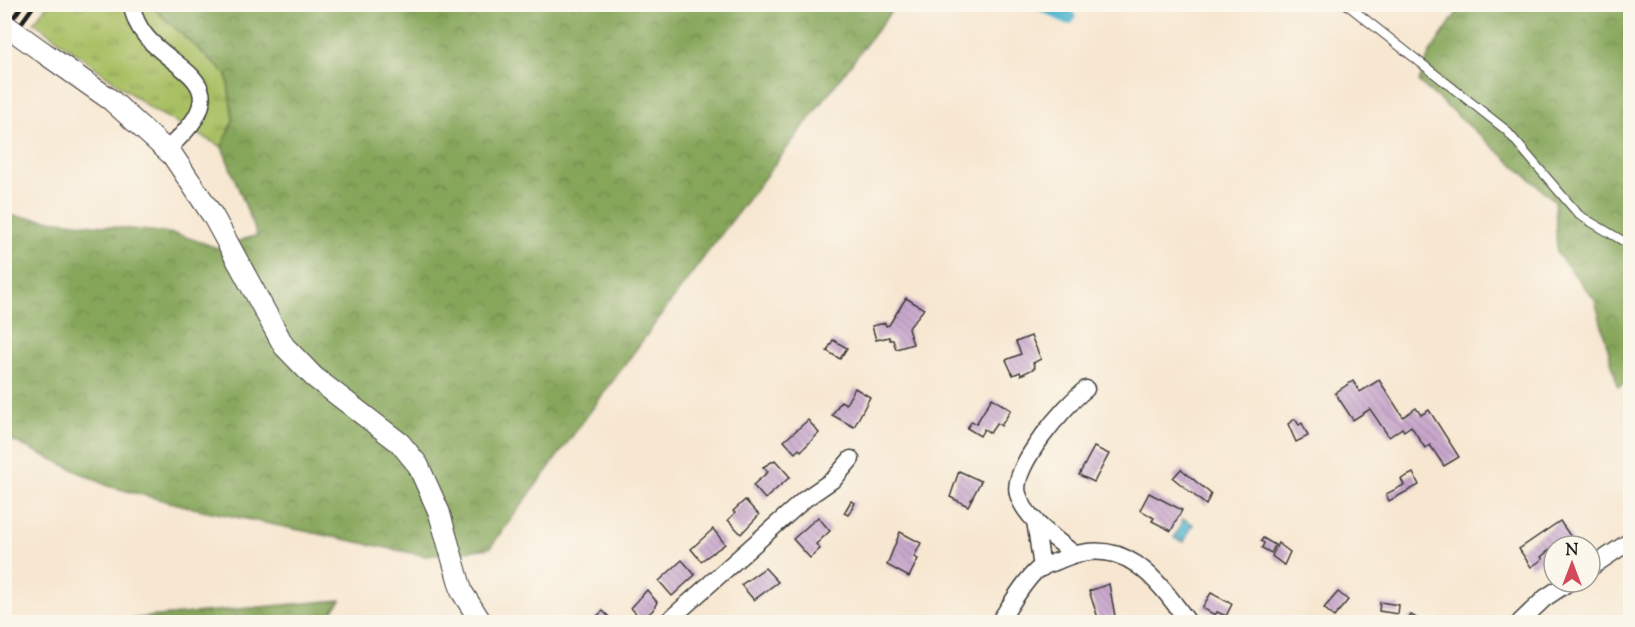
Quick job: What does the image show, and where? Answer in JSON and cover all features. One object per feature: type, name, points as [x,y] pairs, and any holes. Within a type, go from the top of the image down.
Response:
[{"type":"street","points":[[132,4],[133,16],[141,30],[156,47],[186,70],[196,80],[201,90],[198,116],[166,149]]},
{"type":"street","points":[[4,24],[111,100],[166,149],[213,216],[284,346],[314,377],[400,443],[418,465],[432,489],[462,592],[481,622]]},
{"type":"street","points":[[1074,554],[1035,520],[1018,495],[1019,476],[1052,423],[1070,401],[1086,388]]},
{"type":"street","points":[[667,622],[805,499],[834,479],[851,459]]},
{"type":"street","points":[[1035,520],[1042,568]]},
{"type":"street","points":[[1602,560],[1630,541]]},
{"type":"street","points":[[999,622],[1037,570],[1074,554],[1107,553],[1135,561],[1151,575],[1188,622]]},
{"type":"street","points":[[1520,622],[1551,594]]},
{"type":"lane","points":[[1346,4],[1506,130],[1579,215],[1630,245]]},
{"type":"lane","points":[[1629,4],[1630,26]]},
{"type":"green space","points":[[47,5],[150,5],[227,75],[233,120],[222,147],[153,110],[34,22]]},
{"type":"green space","points":[[150,5],[896,5],[704,257],[490,548],[426,556],[197,509],[108,486],[5,437],[5,215],[177,234],[218,248],[257,235],[222,147],[233,120],[227,75]]},
{"type":"green space","points":[[1462,5],[1630,5],[1630,382],[1618,387],[1595,300],[1557,253],[1555,201],[1419,82],[1429,54]]},
{"type":"green space","points":[[341,600],[324,622],[113,622],[147,617]]},
{"type":"water","points":[[1183,519],[1193,524],[1184,542],[1174,538]]},
{"type":"building","points":[[906,298],[924,309],[908,329],[913,344],[896,349],[893,340],[889,337],[876,340],[872,326],[885,323],[886,326],[889,325]]},
{"type":"building","points":[[1031,336],[1041,359],[1033,363],[1035,368],[1021,375],[1020,372],[1013,375],[1006,360],[1021,354],[1016,342]]},
{"type":"building","points":[[833,340],[847,348],[840,359],[827,351]]},
{"type":"building","points":[[1379,380],[1403,417],[1416,408],[1421,415],[1429,410],[1459,457],[1444,466],[1430,445],[1425,448],[1411,426],[1404,431],[1402,428],[1389,437],[1370,409],[1353,420],[1335,393],[1353,381],[1360,392]]},
{"type":"building","points":[[855,388],[870,397],[854,427],[832,415],[841,401],[846,404]]},
{"type":"building","points":[[992,398],[1011,410],[1001,426],[997,423],[990,433],[984,429],[980,436],[967,428],[972,421],[976,424]]},
{"type":"building","points":[[1295,419],[1299,425],[1302,423],[1308,436],[1296,442],[1288,424]]},
{"type":"building","points":[[808,420],[819,433],[801,451],[799,449],[795,453],[784,441]]},
{"type":"building","points":[[1094,447],[1109,454],[1094,482],[1079,475]]},
{"type":"building","points":[[775,460],[790,477],[765,499],[753,485],[768,472],[763,467]]},
{"type":"building","points":[[1181,469],[1211,494],[1206,505],[1173,478]]},
{"type":"building","points":[[959,471],[981,481],[968,506],[950,497]]},
{"type":"building","points":[[1413,473],[1419,485],[1389,501],[1386,494],[1404,485],[1401,479]]},
{"type":"building","points":[[1149,493],[1182,510],[1171,531],[1152,521],[1154,518],[1140,510]]},
{"type":"building","points":[[745,500],[759,515],[741,534],[728,520],[735,513],[733,511]]},
{"type":"building","points":[[851,501],[855,503],[848,515],[844,513]]},
{"type":"building","points":[[818,517],[830,531],[816,544],[820,549],[810,558],[793,539]]},
{"type":"building","points":[[1560,521],[1569,534],[1542,534],[1542,560],[1531,567],[1519,549]]},
{"type":"building","points":[[713,529],[725,544],[701,561],[691,549]]},
{"type":"building","points":[[900,532],[921,543],[914,557],[918,559],[909,577],[887,565]]},
{"type":"building","points":[[1263,538],[1275,545],[1271,553],[1262,548]]},
{"type":"building","points":[[1278,543],[1290,552],[1284,565],[1272,556]]},
{"type":"building","points":[[682,560],[695,575],[672,596],[659,581]]},
{"type":"building","points":[[765,568],[778,582],[754,600],[741,585]]},
{"type":"building","points":[[1109,584],[1115,616],[1099,621],[1089,591]]},
{"type":"building","points":[[647,590],[657,602],[653,610],[642,620],[631,608]]},
{"type":"building","points":[[1338,592],[1348,600],[1334,617],[1324,608]]},
{"type":"building","points":[[1211,593],[1232,604],[1226,616],[1217,612],[1215,615],[1202,608]]},
{"type":"building","points":[[1380,602],[1399,605],[1398,614],[1379,611]]},
{"type":"building","points":[[603,611],[614,622],[590,622]]},
{"type":"building","points":[[1411,615],[1423,622],[1406,622]]},
{"type":"waterway","points":[[1043,4],[1068,17]]},
{"type":"railway","points":[[4,31],[23,4]]},
{"type":"railway","points":[[4,47],[35,4]]}]
